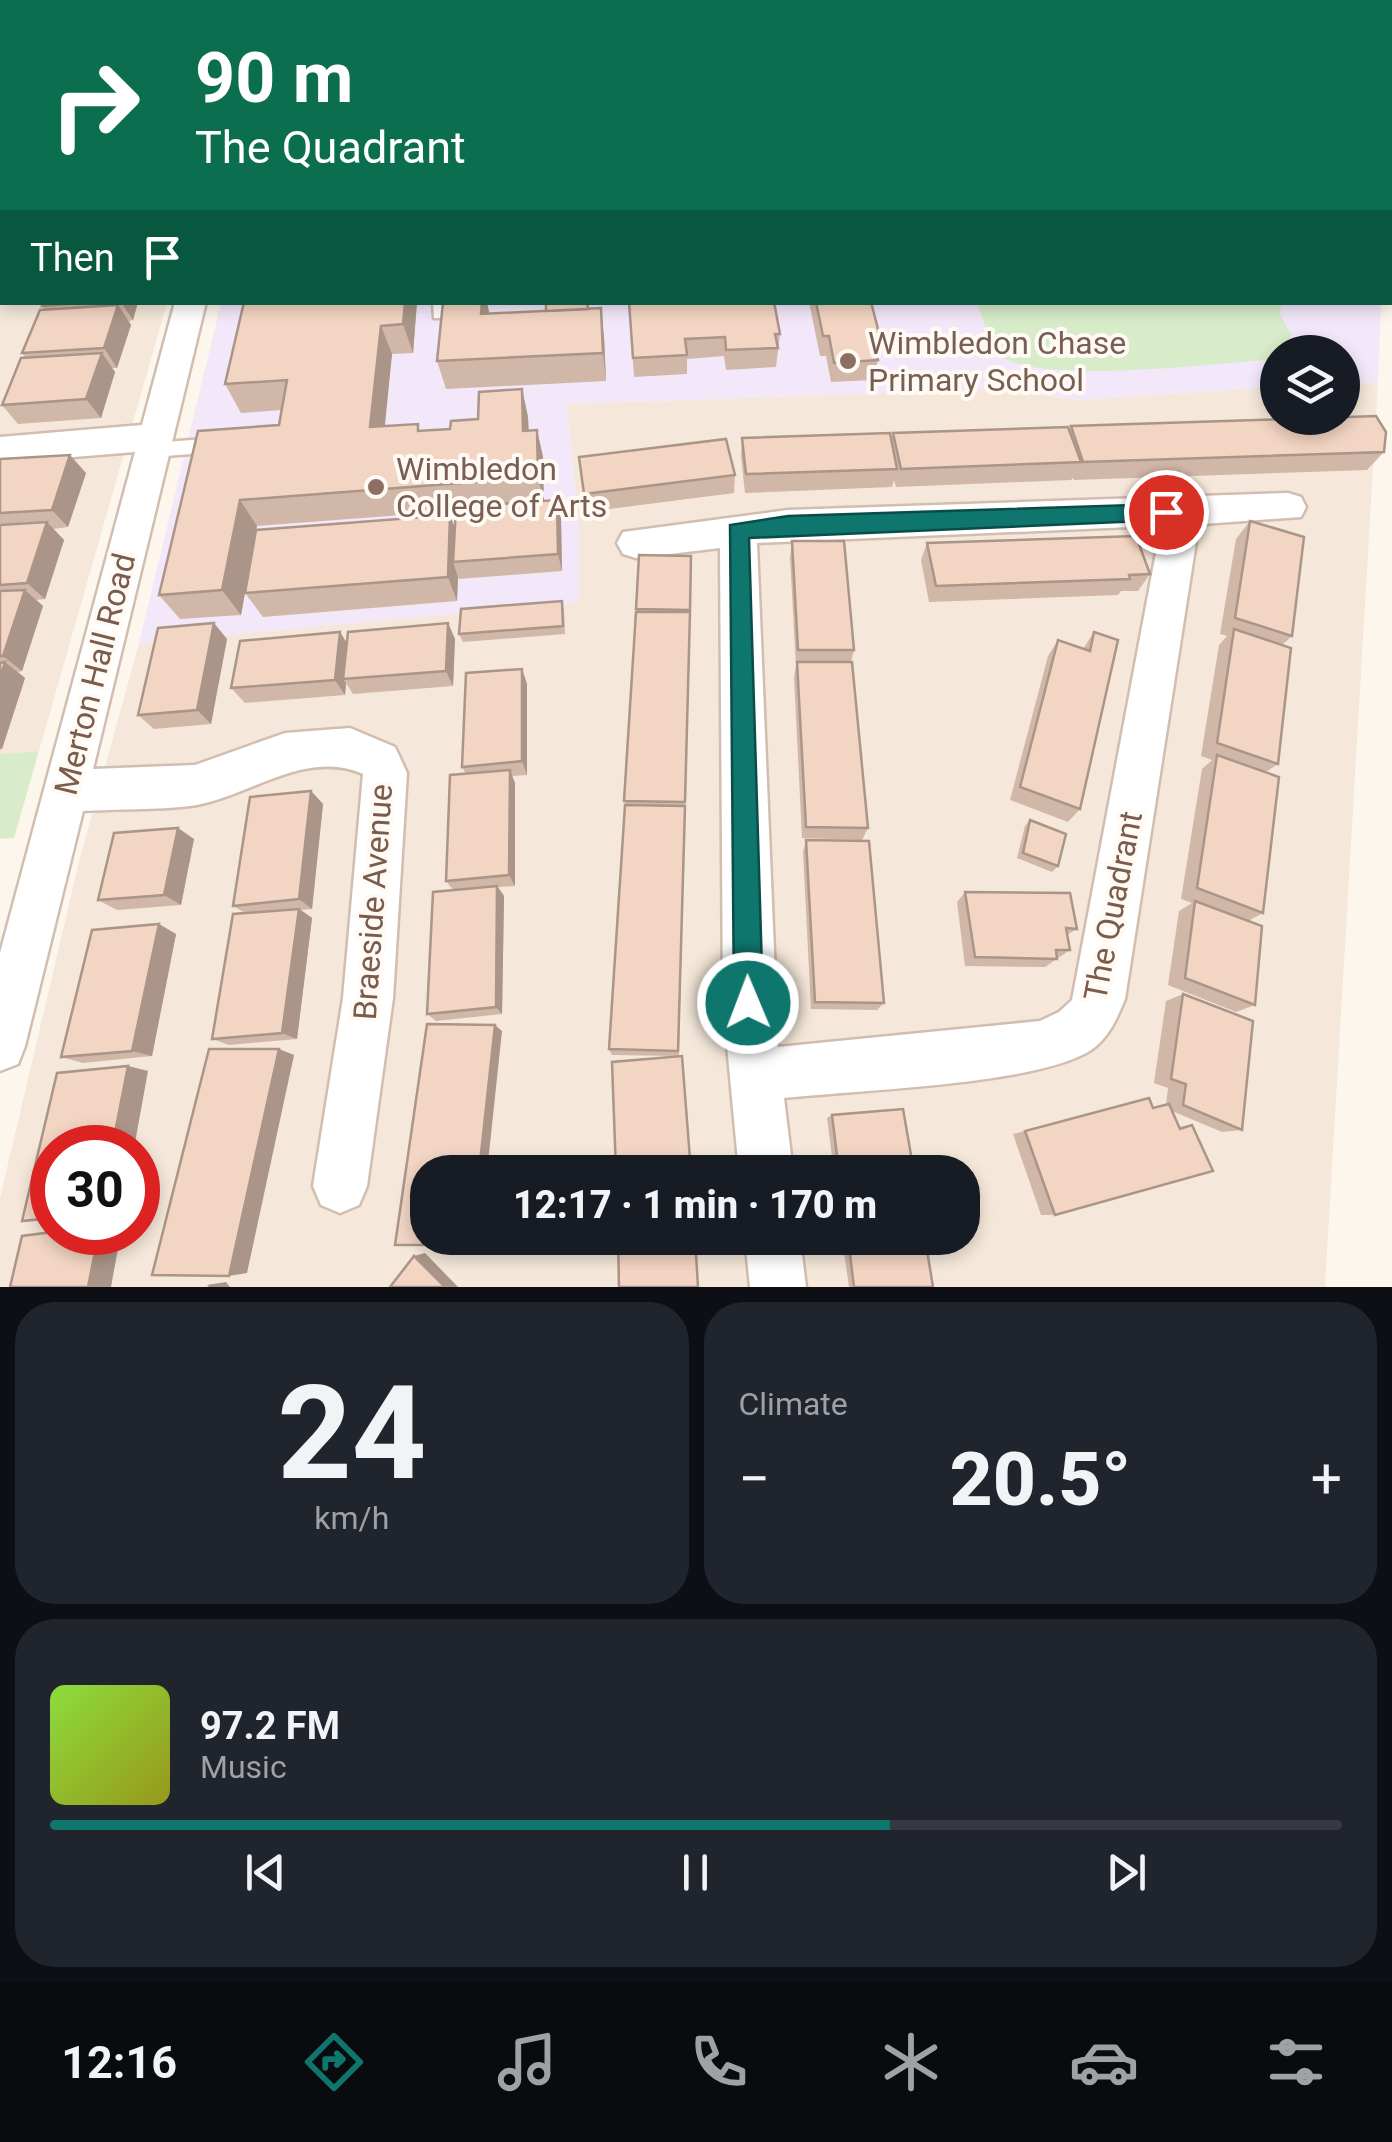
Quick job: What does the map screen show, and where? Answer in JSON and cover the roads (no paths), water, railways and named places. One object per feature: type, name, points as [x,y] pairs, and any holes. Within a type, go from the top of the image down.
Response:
[{"type":"street","name":"Merton Hall Road","points":[[0,1046],[190,305]]},
{"type":"street","points":[[0,450],[153,443]]},
{"type":"street","points":[[636,543],[788,525],[1288,507]]},
{"type":"street","name":"The Quadrant","points":[[755,1075],[1040,1046],[1069,1038],[1088,1023],[1100,999],[1177,542],[1166,512]]},
{"type":"street","points":[[738,531],[748,1003],[764,1155]]},
{"type":"street","name":"Braeside Avenue","points":[[65,792],[195,785],[285,753],[350,748],[380,761],[384,772],[368,998],[340,1186]]},
{"type":"street","points":[[774,1255],[778,1287]]},
{"type":"lane","points":[[153,443],[240,444]]},
{"type":"place","name":"Wimbledon Chase Primary School","points":[[848,361]]},
{"type":"place","name":"Wimbledon College of Arts","points":[[376,487]]}]
